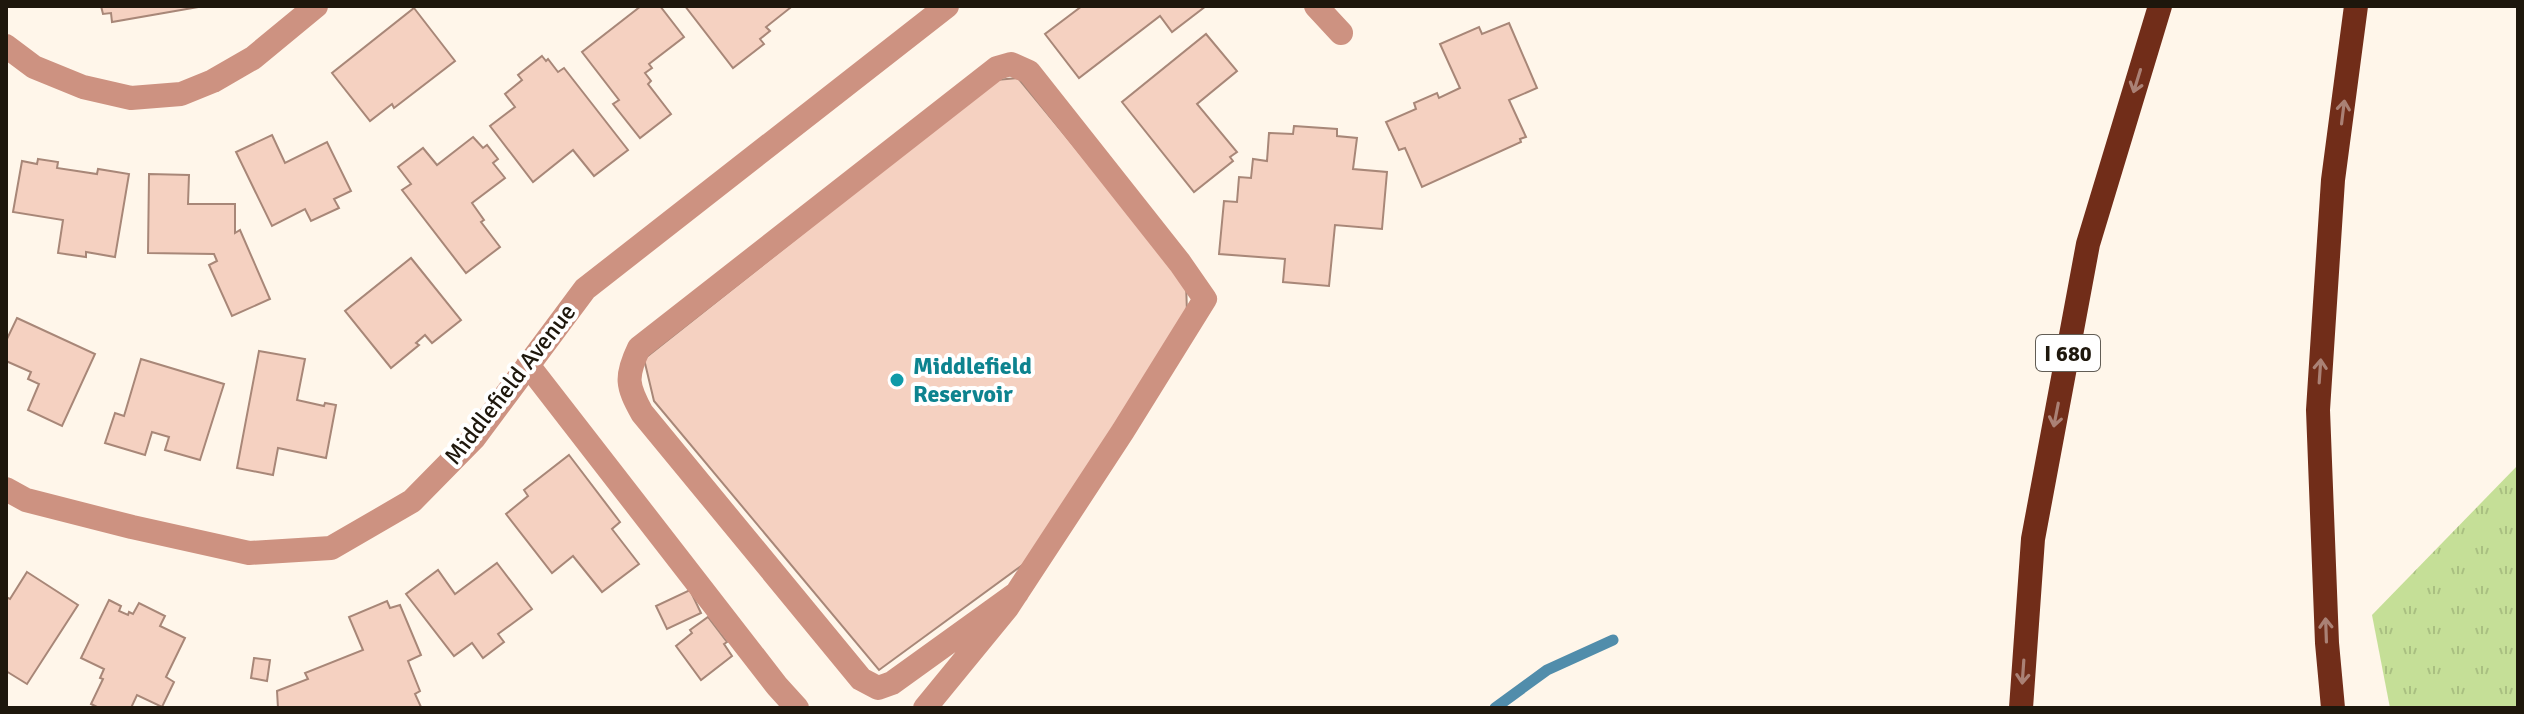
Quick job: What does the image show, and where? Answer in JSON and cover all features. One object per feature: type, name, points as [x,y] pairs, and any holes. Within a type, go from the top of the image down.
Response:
[{"type":"highway","name":"I 680","points":[[2021,708],[2033,539],[2088,244],[2160,6]]},
{"type":"highway","points":[[2333,708],[2327,643],[2318,410],[2333,180],[2356,6]]},
{"type":"street","points":[[6,46],[34,67],[83,87],[131,98],[181,94],[213,81],[253,58],[316,6]]},
{"type":"street","name":"Middlefield Avenue","points":[[6,489],[26,500],[101,520],[249,553],[331,548],[412,501],[474,438],[585,289],[947,6]]},
{"type":"street","points":[[1316,6],[1341,33]]},
{"type":"street","points":[[925,708],[1017,593],[1205,299],[1029,72],[1011,64],[997,68],[639,348],[630,367],[629,390],[642,413],[861,679],[878,688],[892,683],[1017,593]]},
{"type":"street","points":[[528,365],[767,674],[797,708]]},
{"type":"green space","points":[[2518,465],[2518,708],[2390,708],[2372,615]]},
{"type":"building","points":[[101,6],[204,6],[112,22],[111,13],[103,14]]},
{"type":"building","points":[[641,6],[660,6],[684,37],[649,64],[652,68],[645,73],[651,81],[648,84],[671,114],[640,138],[613,104],[619,100],[582,52]]},
{"type":"building","points":[[685,6],[790,8],[766,27],[770,31],[760,39],[764,44],[733,68]]},
{"type":"building","points":[[1082,6],[1206,6],[1172,32],[1160,16],[1079,78],[1045,34]]},
{"type":"building","points":[[414,8],[455,61],[394,108],[392,104],[370,121],[332,73]]},
{"type":"building","points":[[1509,23],[1537,88],[1509,100],[1526,137],[1422,187],[1405,148],[1399,150],[1386,122],[1416,109],[1414,103],[1437,93],[1439,98],[1460,88],[1440,44],[1479,27],[1482,34]]},
{"type":"building","points":[[1206,34],[1237,71],[1197,104],[1237,152],[1230,157],[1233,161],[1194,192],[1122,102]]},
{"type":"building","points":[[542,56],[558,72],[564,68],[628,150],[594,176],[573,150],[533,182],[490,126],[515,107],[505,94],[522,80],[518,75]]},
{"type":"building","name":"Middlefield Reservoir","points":[[1018,78],[1186,282],[1187,313],[1039,553],[879,670],[654,401],[644,359],[996,80]]},
{"type":"building","points":[[1294,126],[1337,129],[1337,136],[1357,138],[1353,169],[1387,172],[1382,229],[1335,225],[1329,286],[1283,282],[1285,259],[1219,254],[1224,201],[1237,202],[1239,177],[1251,178],[1253,159],[1267,161],[1269,133],[1293,134]]},
{"type":"building","points":[[272,135],[285,163],[327,142],[351,191],[334,199],[339,208],[311,221],[305,209],[272,226],[236,152]]},
{"type":"building","points":[[473,137],[483,148],[487,145],[498,159],[493,163],[505,178],[472,203],[484,220],[481,222],[500,247],[466,273],[402,190],[411,184],[398,167],[423,148],[437,165]]},
{"type":"building","points":[[38,159],[58,162],[57,168],[97,174],[98,169],[129,174],[115,257],[86,252],[86,257],[58,253],[63,220],[13,212],[22,161],[37,164]]},
{"type":"building","points":[[149,174],[189,175],[188,204],[235,204],[235,233],[240,230],[270,299],[232,316],[209,265],[217,261],[214,254],[148,253]]},
{"type":"building","points":[[411,258],[461,320],[432,343],[425,335],[416,343],[419,345],[391,368],[345,311]]},
{"type":"building","points":[[17,318],[95,354],[62,426],[28,410],[39,384],[28,379],[31,372],[6,361],[6,341]]},
{"type":"building","points":[[259,351],[305,359],[297,400],[324,406],[325,403],[336,405],[326,458],[278,448],[273,475],[237,468]]},
{"type":"building","points":[[141,359],[224,384],[200,460],[165,450],[169,437],[152,432],[145,455],[105,443],[115,413],[124,416]]},
{"type":"building","points":[[569,455],[620,522],[612,529],[639,564],[602,592],[573,556],[552,573],[506,514],[528,496],[524,490]]},
{"type":"building","points":[[497,563],[532,609],[498,634],[504,642],[483,658],[472,643],[454,656],[406,594],[438,570],[455,594]]},
{"type":"building","points":[[27,572],[78,605],[27,684],[6,671],[6,597],[10,599]]},
{"type":"building","points":[[690,590],[701,613],[667,629],[656,606]]},
{"type":"building","points":[[109,600],[121,606],[119,611],[128,615],[129,612],[133,614],[139,603],[165,616],[160,626],[185,638],[166,677],[174,682],[162,707],[137,695],[131,708],[99,708],[91,704],[103,679],[100,678],[104,669],[81,658]]},
{"type":"building","points":[[387,601],[390,608],[400,605],[421,655],[408,661],[420,691],[415,694],[421,707],[278,708],[277,691],[308,679],[305,673],[363,650],[349,617]]},
{"type":"building","points":[[708,617],[727,642],[724,644],[732,656],[701,680],[676,646],[692,633],[690,630]]},
{"type":"building","points":[[254,658],[270,660],[267,681],[251,678]]},
{"type":"waterway","points":[[1495,708],[1547,670],[1613,640]]},
{"type":"place","name":"Middlefield Reservoir","points":[[897,380]]}]
